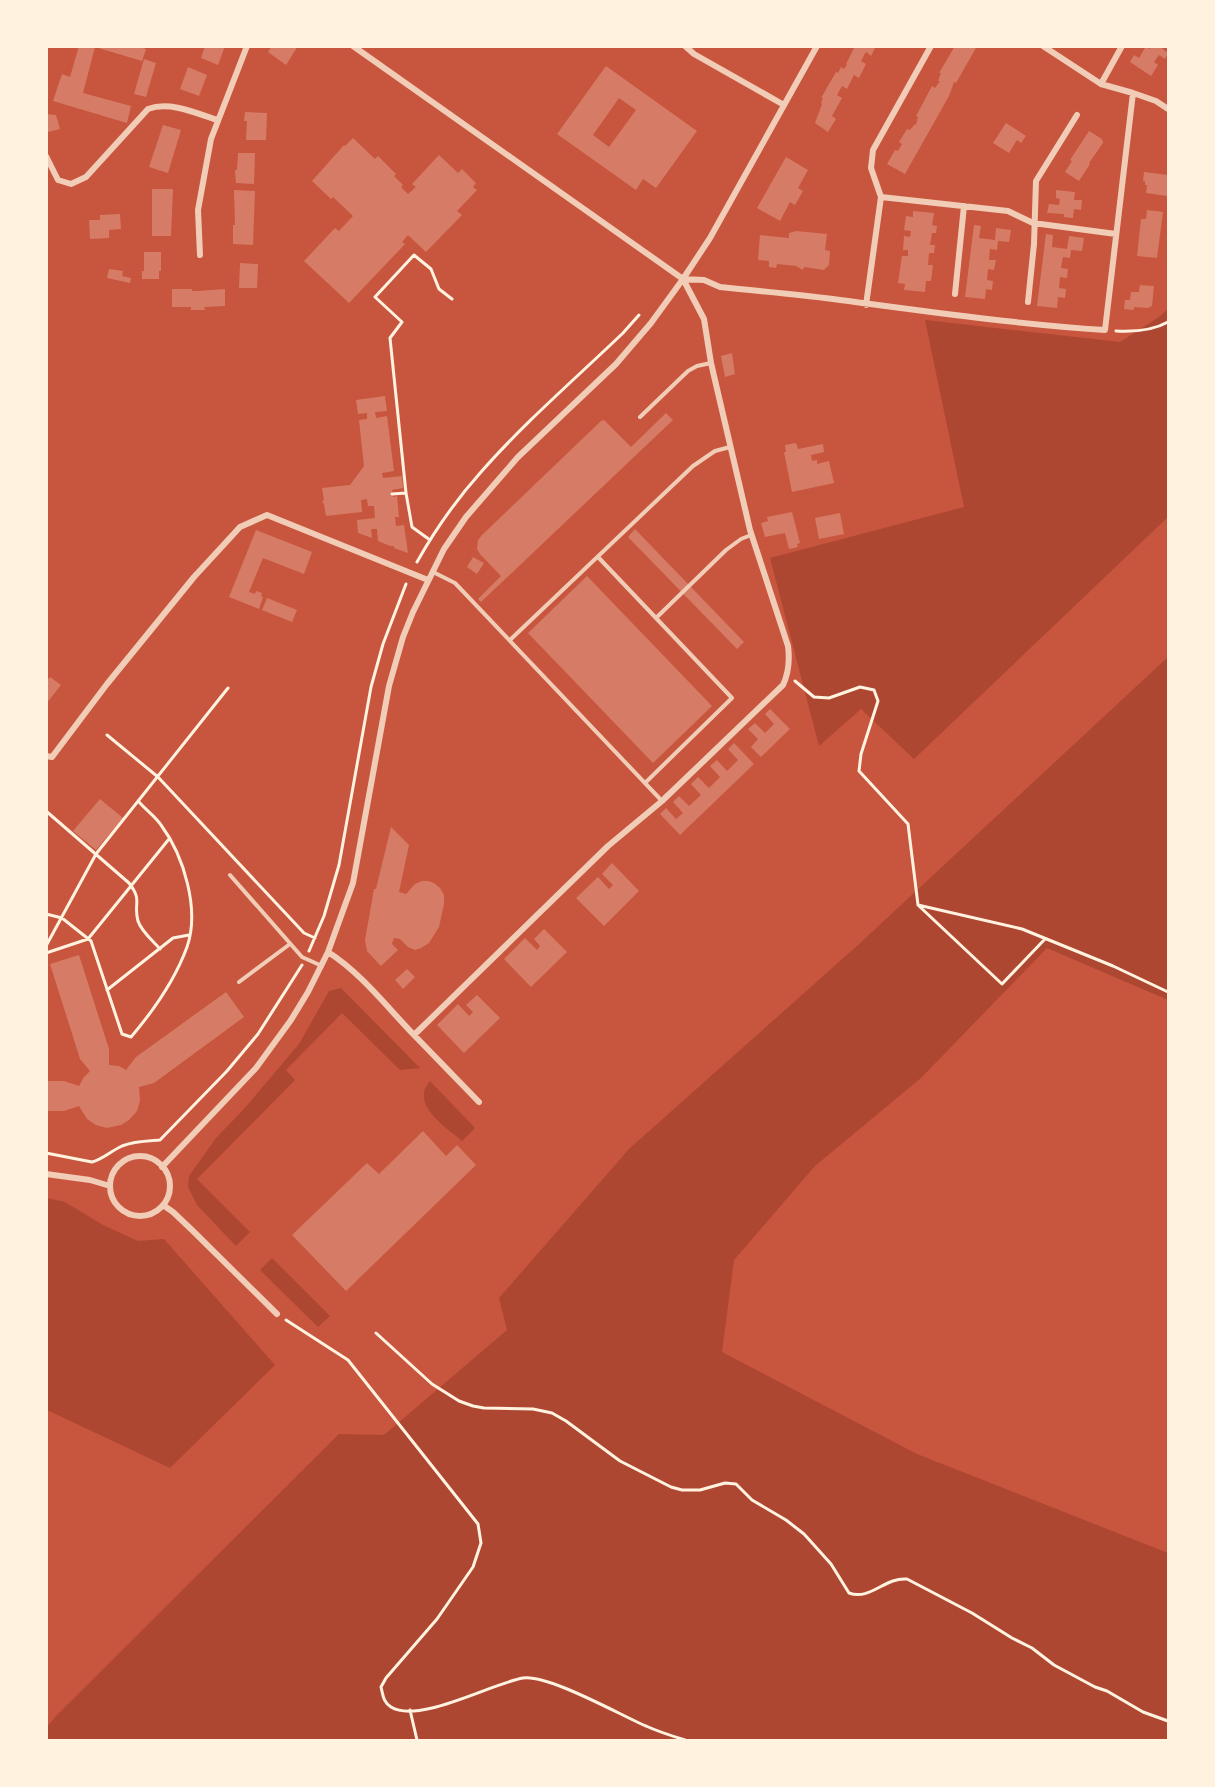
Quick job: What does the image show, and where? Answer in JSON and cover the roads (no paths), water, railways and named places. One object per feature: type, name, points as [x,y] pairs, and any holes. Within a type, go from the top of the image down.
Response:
[{"type":"street","points":[[200,255],[198,210],[211,139],[247,46]]},
{"type":"street","points":[[354,46],[683,279],[704,319],[711,363],[752,535],[788,646],[790,660],[788,675],[783,685],[662,801],[608,846],[414,1035]]},
{"type":"street","points":[[685,46],[694,54],[784,105]]},
{"type":"street","points":[[162,1167],[256,1068],[291,1020],[322,966],[353,883],[393,668],[403,637],[444,549],[466,517],[518,457],[616,364],[651,323],[710,238],[817,46]]},
{"type":"street","points":[[866,305],[880,197],[871,168],[873,150],[931,46]]},
{"type":"street","points":[[1043,46],[1101,84],[1156,101],[1168,109]]},
{"type":"street","points":[[1101,84],[1122,46]]},
{"type":"street","points":[[683,279],[704,280],[720,287],[834,299],[866,305],[1056,327],[1105,330],[1133,93]]},
{"type":"street","points":[[46,156],[58,180],[71,184],[86,177],[148,109],[158,105],[169,106],[217,120]]},
{"type":"street","points":[[1028,302],[1034,244],[1036,181],[1077,115]]},
{"type":"street","points":[[880,197],[1008,211],[1033,223],[1116,234]]},
{"type":"street","points":[[955,294],[964,206]]},
{"type":"street","points":[[49,757],[194,577],[240,527],[267,515],[428,580]]},
{"type":"street","points":[[328,952],[354,972],[480,1102]]},
{"type":"street","points":[[145,1157],[154,1160],[162,1167],[170,1190],[163,1205],[155,1212],[135,1215],[125,1212],[117,1205],[110,1186],[117,1167],[125,1160],[145,1157]]},
{"type":"street","points":[[46,1174],[90,1180],[110,1186]]},
{"type":"street","points":[[163,1205],[193,1231],[277,1314]]},
{"type":"lane","points":[[640,417],[688,371],[711,363]]},
{"type":"lane","points":[[509,640],[693,466],[715,451],[731,447]]},
{"type":"lane","points":[[656,618],[726,550],[741,539],[752,535]]},
{"type":"lane","points":[[598,557],[732,698],[644,783]]},
{"type":"lane","points":[[432,572],[455,583],[662,801]]},
{"type":"lane","points":[[230,875],[302,957],[322,966]]},
{"type":"lane","points":[[239,982],[290,944]]}]
